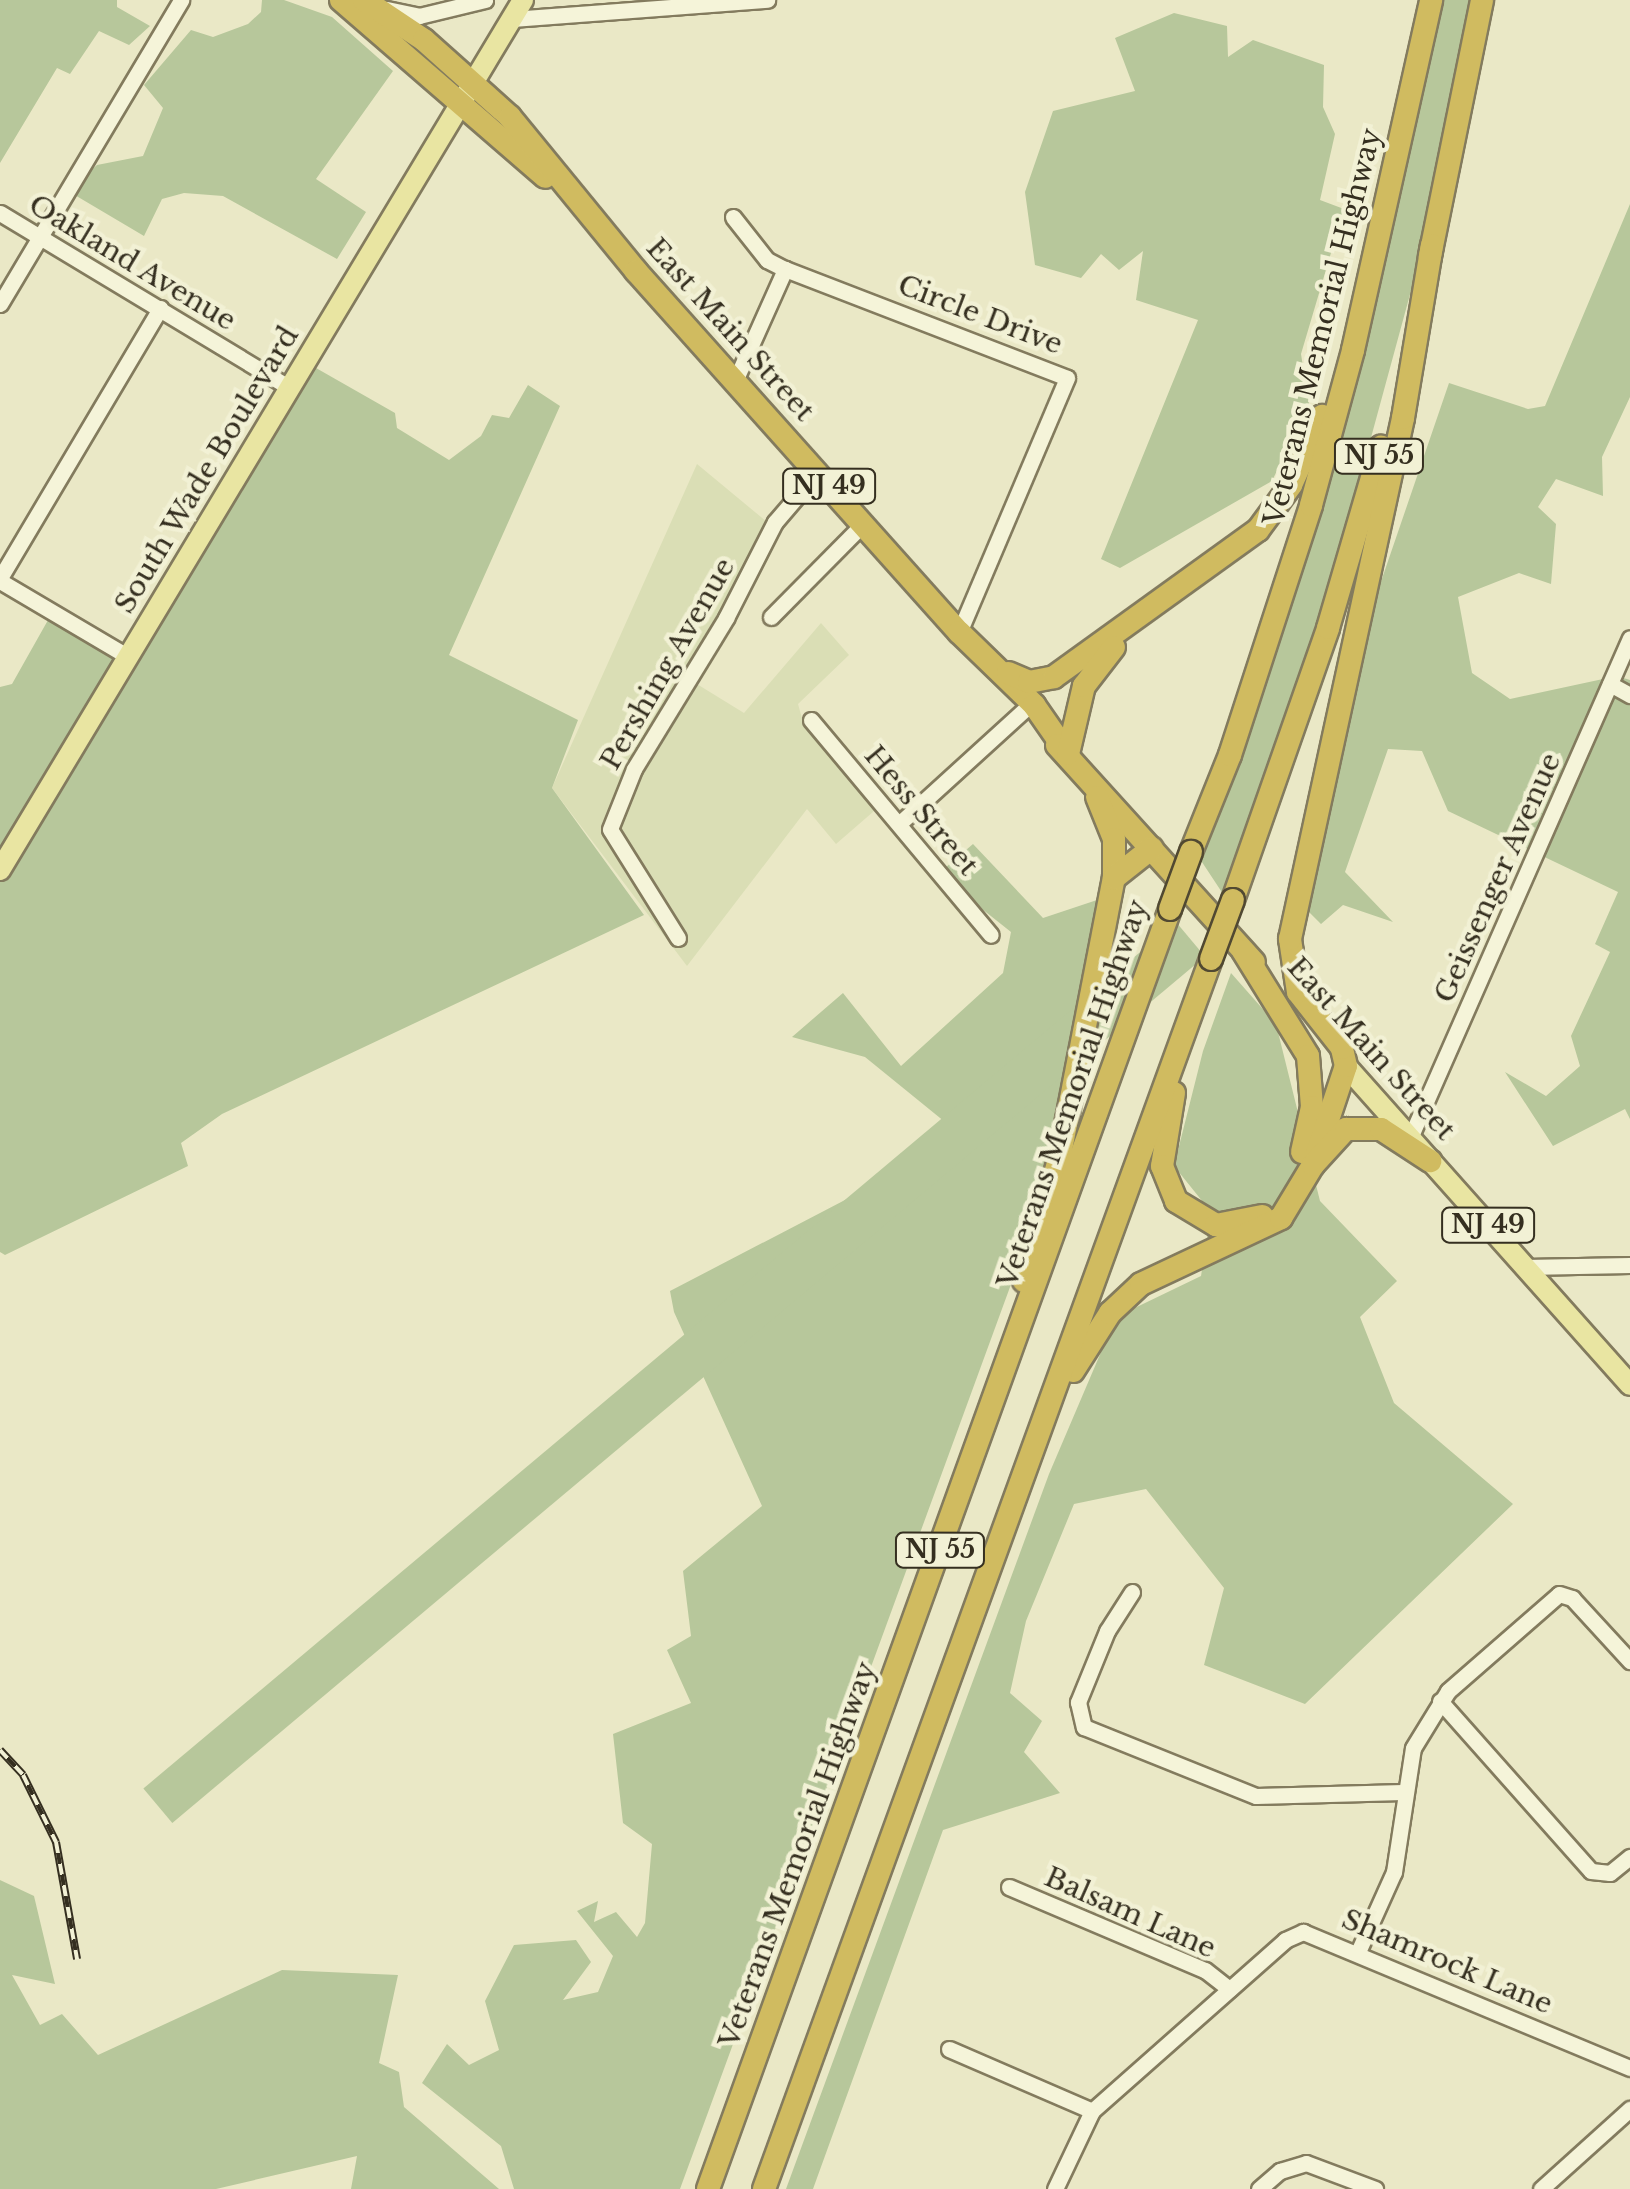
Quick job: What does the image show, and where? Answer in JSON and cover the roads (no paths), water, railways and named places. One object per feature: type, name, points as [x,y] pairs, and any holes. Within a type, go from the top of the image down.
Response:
[{"type":"highway","name":"East Main Street","points":[[341,0],[465,90]]},
{"type":"highway","name":"East Main Street","points":[[365,0],[465,90],[586,211],[959,632],[1044,717],[1068,754]]},
{"type":"highway","name":"Veterans Memorial Highway","points":[[708,2189],[1190,852],[1230,755],[1311,505],[1431,0]]},
{"type":"highway","name":"NJ 55","points":[[764,2189],[1233,900],[1328,628],[1432,245],[1482,0]]},
{"type":"highway","points":[[992,666],[1029,682],[1048,680],[1153,610],[1258,530],[1287,494],[1319,428],[1378,236]]},
{"type":"highway","points":[[1314,1164],[1346,1066],[1342,1048],[1298,992],[1290,939],[1402,418],[1432,245]]},
{"type":"highway","points":[[1068,754],[1088,678],[1153,610]]},
{"type":"highway","name":"East Main Street","points":[[992,666],[1024,710],[1088,776],[1346,1066]]},
{"type":"highway","points":[[941,1548],[1052,1190],[1114,878],[1110,824],[1088,776]]},
{"type":"highway","points":[[1114,878],[1152,848]]},
{"type":"highway","points":[[1194,1006],[1168,1116],[1164,1174],[1176,1201],[1198,1219],[1248,1223],[1272,1209],[1289,1185],[1308,1133],[1312,1083],[1292,1024],[1243,950]]},
{"type":"highway","points":[[987,1572],[1072,1372],[1110,1314],[1155,1276],[1274,1224],[1339,1134],[1362,1124],[1430,1161]]},
{"type":"main road","name":"South Wade Boulevard","points":[[0,870],[465,90],[523,0]]},
{"type":"main road","name":"East Main Street","points":[[1346,1066],[1630,1385]]},
{"type":"street","points":[[0,304],[181,0]]},
{"type":"street","points":[[365,0],[418,16],[485,0]]},
{"type":"street","points":[[512,19],[767,0]]},
{"type":"street","name":"Oakland Avenue","points":[[0,213],[290,387]]},
{"type":"street","points":[[733,217],[767,260],[785,269],[735,381]]},
{"type":"street","name":"Circle Drive","points":[[785,269],[1068,378],[959,632]]},
{"type":"street","points":[[127,656],[0,579],[160,308]]},
{"type":"street","name":"Pershing Avenue","points":[[678,938],[610,829],[634,769],[726,618],[775,522],[817,473]]},
{"type":"street","points":[[772,617],[863,524]]},
{"type":"street","name":"Geissenger Avenue","points":[[1410,1138],[1630,638]]},
{"type":"street","points":[[1610,684],[1630,694]]},
{"type":"street","points":[[900,822],[1024,710]]},
{"type":"street","name":"Hess Street","points":[[811,720],[991,935]]},
{"type":"street","points":[[1525,1267],[1630,1265]]},
{"type":"street","points":[[1132,1592],[1107,1631],[1078,1702],[1084,1727],[1256,1796],[1403,1792]]},
{"type":"street","points":[[1358,1952],[1394,1872],[1403,1792],[1417,1737],[1440,1701],[1542,1604],[1559,1594],[1571,1597],[1630,1662]]},
{"type":"street","points":[[1440,1701],[1591,1871],[1610,1874],[1630,1857]]},
{"type":"street","name":"Balsam Lane","points":[[1009,1887],[1205,1970],[1229,1990]]},
{"type":"street","name":"Shamrock Lane","points":[[1056,2189],[1092,2111],[1229,1990],[1302,1932],[1630,2068]]},
{"type":"street","points":[[949,2049],[1092,2111]]},
{"type":"street","points":[[1541,2189],[1629,2112]]},
{"type":"street","points":[[1259,2189],[1280,2171],[1306,2163],[1375,2189]]},
{"type":"railway","points":[[0,1750],[23,1775],[56,1842],[77,1959]]}]
